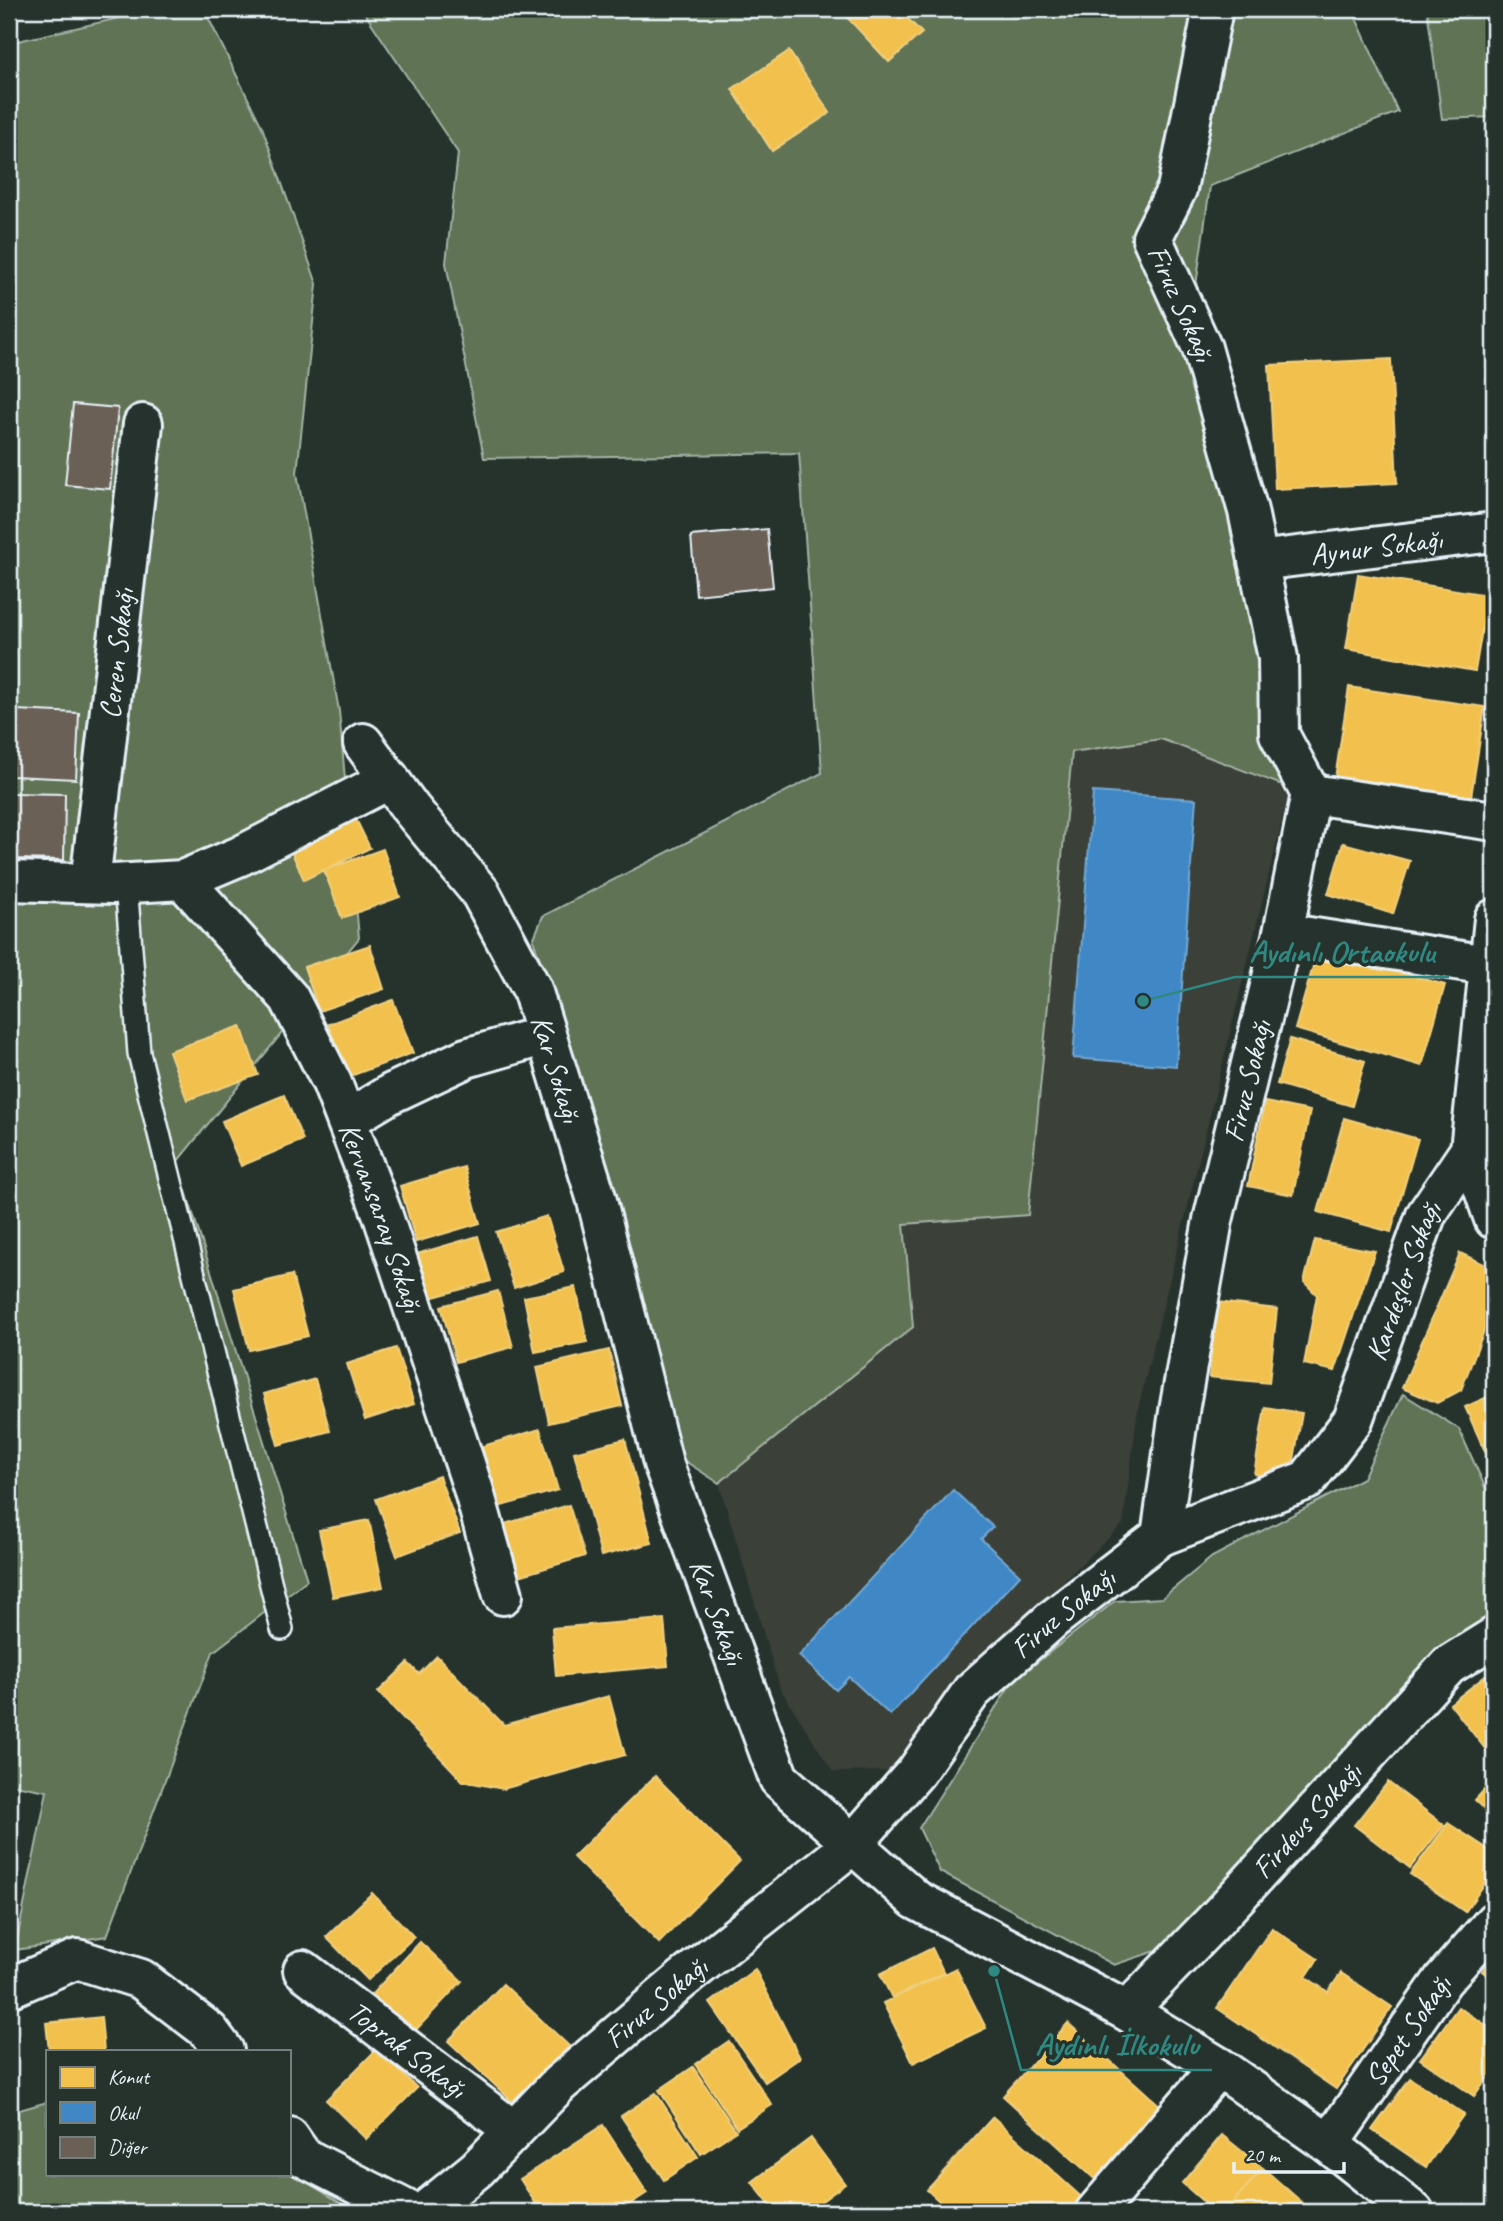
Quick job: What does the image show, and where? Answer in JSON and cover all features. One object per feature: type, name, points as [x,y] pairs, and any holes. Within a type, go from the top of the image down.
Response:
[{"type":"street","name":"Firuz Sokağı","points":[[1212,9],[1177,189],[1152,238],[1202,348],[1248,511],[1258,561]]},
{"type":"street","name":"Ceren Sokağı","points":[[108,883],[143,424]]},
{"type":"street","name":"Aynur Sokağı","points":[[1258,561],[1494,532]]},
{"type":"street","points":[[1258,561],[1278,658],[1279,734],[1311,794],[1494,821]]},
{"type":"street","name":"Kar Sokağı","points":[[363,743],[411,809],[481,892],[532,989],[596,1197],[663,1463],[779,1779],[916,1900],[1127,2011],[1219,2067],[1329,2144],[1414,2212]]},
{"type":"street","points":[[9,881],[108,883],[183,880],[240,856],[390,779]]},
{"type":"street","name":"Firuz Sokağı","points":[[424,2212],[477,2169],[559,2084],[673,1987],[852,1845],[916,1772],[972,1691],[1053,1619],[1161,1536],[1180,1405],[1213,1220],[1283,933],[1311,794]]},
{"type":"street","name":"Kervansaray Sokağı","points":[[183,880],[289,998],[332,1083],[382,1213],[473,1488],[503,1595]]},
{"type":"street","name":"Kardeşler Sokağı","points":[[1161,1536],[1307,1480],[1353,1420],[1426,1215],[1480,1129],[1494,919]]},
{"type":"street","points":[[1283,933],[1491,965]]},
{"type":"street","points":[[347,1120],[390,1094],[466,1058],[546,1035]]},
{"type":"street","points":[[1480,1129],[1494,1219]]},
{"type":"street","name":"Firdevs Sokağı","points":[[1127,2011],[1245,1888],[1449,1665],[1494,1637]]},
{"type":"street","name":"Sepet Sokağı","points":[[1329,2144],[1443,1980],[1494,1922]]},
{"type":"street","points":[[9,1988],[77,1959],[141,1979],[209,2031],[223,2050]]},
{"type":"street","name":"Toprak Sokağı","points":[[303,1970],[513,2130]]},
{"type":"street","points":[[1096,2212],[1219,2067]]},
{"type":"street","points":[[290,2138],[303,2157],[411,2212]]},
{"type":"lane","points":[[108,883],[139,1053],[282,1629]]},
{"type":"shaded area","points":[[1161,739],[1290,788],[1138,1409],[1123,1524],[958,1683],[893,1771],[833,1772],[780,1688],[719,1483],[913,1327],[903,1224],[1028,1214],[1072,752]]},
{"type":"green space","points":[[159,9],[204,9],[262,127],[317,284],[297,473],[339,711],[359,938],[177,1162],[307,1580],[213,1652],[107,1936],[15,1950],[47,1791],[9,1784],[9,43]]},
{"type":"green space","points":[[362,9],[1352,9],[1398,112],[1210,186],[1186,357],[1231,521],[1290,788],[1161,739],[1072,752],[1028,1215],[904,1224],[913,1327],[719,1483],[677,1456],[643,1304],[569,1039],[533,940],[543,916],[822,773],[799,453],[484,458],[446,263],[458,153]]},
{"type":"green space","points":[[1427,9],[1494,9],[1494,117],[1442,119]]},
{"type":"green space","points":[[1403,1394],[1459,1429],[1494,1507],[1494,1610],[1415,1682],[1159,1950],[1114,1965],[940,1872],[919,1828],[1012,1682],[1115,1601],[1162,1598],[1212,1557],[1363,1478]]},
{"type":"green space","points":[[46,2102],[46,2176],[290,2176],[290,2172],[355,2212],[9,2212],[9,2113]]},
{"type":"building: Konut","points":[[898,9],[922,33],[889,62],[841,11]]},
{"type":"building: Konut","points":[[789,51],[830,113],[772,151],[732,89]]},
{"type":"building: Konut","points":[[1391,359],[1397,483],[1275,489],[1269,365]]},
{"type":"building: Konut","points":[[1358,574],[1488,595],[1475,671],[1346,649]]},
{"type":"building: Konut","points":[[1349,687],[1485,707],[1471,797],[1335,778]]},
{"type":"building: Konut","points":[[353,813],[370,848],[304,880],[288,844]]},
{"type":"building: Konut","points":[[1343,843],[1410,861],[1393,914],[1328,894]]},
{"type":"building: Konut","points":[[383,849],[400,897],[342,918],[324,870]]},
{"type":"building: Konut","points":[[370,945],[384,989],[319,1011],[304,967]]},
{"type":"building: Konut","points":[[1318,949],[1445,985],[1422,1066],[1295,1029]]},
{"type":"building: Konut","points":[[393,1000],[413,1053],[348,1077],[328,1024]]},
{"type":"building: Konut","points":[[241,1026],[258,1075],[187,1100],[169,1051]]},
{"type":"building: Konut","points":[[1290,1039],[1365,1061],[1352,1106],[1277,1084]]},
{"type":"building: Konut","points":[[284,1095],[303,1140],[241,1166],[222,1121]]},
{"type":"building: Konut","points":[[1265,1102],[1310,1111],[1293,1195],[1248,1186]]},
{"type":"building: Konut","points":[[1344,1118],[1418,1139],[1391,1232],[1318,1212]]},
{"type":"building: Konut","points":[[464,1167],[480,1223],[416,1242],[400,1186]]},
{"type":"building: Konut","points":[[547,1216],[564,1272],[514,1288],[496,1232]]},
{"type":"building: Konut","points":[[478,1236],[491,1281],[430,1298],[417,1254]]},
{"type":"building: Konut","points":[[1315,1240],[1375,1251],[1335,1371],[1304,1364],[1317,1295],[1304,1282]]},
{"type":"building: Konut","points":[[1460,1253],[1484,1264],[1494,1289],[1494,1305],[1461,1390],[1437,1403],[1402,1388]]},
{"type":"building: Konut","points":[[292,1275],[308,1336],[249,1350],[234,1289]]},
{"type":"building: Konut","points":[[576,1287],[587,1342],[535,1352],[524,1297]]},
{"type":"building: Konut","points":[[498,1291],[513,1347],[456,1362],[441,1306]]},
{"type":"building: Konut","points":[[1217,1302],[1277,1309],[1269,1383],[1209,1377]]},
{"type":"building: Konut","points":[[396,1348],[414,1404],[365,1420],[347,1364]]},
{"type":"building: Konut","points":[[609,1350],[622,1406],[549,1423],[537,1367]]},
{"type":"building: Konut","points":[[315,1379],[330,1431],[278,1445],[264,1394]]},
{"type":"building: Konut","points":[[1494,1394],[1494,1471],[1465,1407]]},
{"type":"building: Konut","points":[[1265,1407],[1302,1413],[1294,1460],[1271,1477],[1254,1474]]},
{"type":"building: Konut","points":[[540,1429],[558,1490],[498,1507],[480,1447]]},
{"type":"building: Konut","points":[[625,1439],[652,1543],[601,1556],[574,1452]]},
{"type":"building: Konut","points":[[439,1476],[460,1533],[397,1556],[376,1499]]},
{"type":"building: Konut","points":[[569,1505],[585,1556],[516,1577],[501,1525]]},
{"type":"building: Konut","points":[[369,1520],[383,1587],[333,1597],[319,1530]]},
{"type":"building: Konut","points":[[664,1619],[668,1666],[556,1676],[552,1628]]},
{"type":"building: Konut","points":[[437,1656],[504,1725],[609,1696],[625,1755],[503,1789],[463,1781],[378,1692],[408,1663],[419,1674]]},
{"type":"building: Konut","points":[[1494,1669],[1494,1760],[1450,1704]]},
{"type":"building: Konut","points":[[655,1776],[740,1861],[659,1943],[573,1857]]},
{"type":"building: Konut","points":[[1494,1779],[1494,1818],[1475,1800]]},
{"type":"building: Konut","points":[[1388,1782],[1444,1825],[1410,1868],[1354,1825]]},
{"type":"building: Konut","points":[[1448,1823],[1494,1853],[1494,1870],[1465,1912],[1410,1874]]},
{"type":"building: Konut","points":[[372,1893],[414,1937],[368,1980],[326,1937]]},
{"type":"building: Konut","points":[[1272,1928],[1318,1959],[1306,1977],[1328,1992],[1341,1973],[1392,2007],[1336,2089],[1217,2008]]},
{"type":"building: Konut","points":[[420,1942],[462,1981],[413,2033],[372,1994]]},
{"type":"building: Konut","points":[[932,1948],[944,1973],[892,1998],[880,1974]]},
{"type":"building: Konut","points":[[1494,1955],[1494,1981],[1482,1971]]},
{"type":"building: Konut","points":[[956,1968],[986,2028],[913,2063],[883,2003]]},
{"type":"building: Konut","points":[[755,1969],[800,2058],[765,2082],[710,2003]]},
{"type":"building: Konut","points":[[503,1984],[569,2046],[514,2103],[448,2041]]},
{"type":"building: Konut","points":[[1458,2007],[1494,2030],[1494,2068],[1474,2096],[1420,2059]]},
{"type":"building: Konut","points":[[101,2017],[104,2050],[49,2050],[46,2023]]},
{"type":"building: Konut","points":[[1068,2023],[1164,2109],[1098,2182],[1003,2096]]},
{"type":"building: Konut","points":[[729,2041],[772,2105],[737,2128],[695,2064]]},
{"type":"building: Konut","points":[[377,2049],[417,2088],[366,2139],[326,2100]]},
{"type":"building: Konut","points":[[693,2067],[736,2131],[701,2154],[659,2090]]},
{"type":"building: Konut","points":[[1410,2078],[1464,2114],[1426,2167],[1372,2130]]},
{"type":"building: Konut","points":[[656,2093],[698,2157],[664,2180],[621,2116]]},
{"type":"building: Konut","points":[[993,2117],[1088,2203],[1080,2212],[951,2212],[927,2190]]},
{"type":"building: Konut","points":[[603,2125],[647,2193],[618,2212],[541,2212],[520,2179]]},
{"type":"building: Konut","points":[[1222,2135],[1263,2168],[1224,2212],[1215,2212],[1182,2183]]},
{"type":"building: Konut","points":[[811,2138],[845,2184],[807,2212],[775,2212],[752,2182]]},
{"type":"building: Konut","points":[[1263,2168],[1304,2204],[1297,2212],[1224,2212]]},
{"type":"building: Okul","points":[[1093,792],[1196,799],[1176,1066],[1073,1058]]},
{"type":"building: Okul","points":[[953,1490],[993,1527],[981,1539],[1020,1575],[890,1715],[849,1677],[836,1690],[799,1656]]},
{"type":"building: Diğer","points":[[73,404],[118,408],[110,489],[65,485]]},
{"type":"building: Diğer","points":[[767,529],[773,587],[696,595],[691,536]]},
{"type":"building: Diğer","points":[[15,710],[79,713],[76,779],[12,776]]},
{"type":"building: Diğer","points":[[9,793],[65,794],[64,860],[9,859]]},
{"type":"place","name":"Aydınlı Ortaokulu","points":[[1143,1001]]},
{"type":"place","name":"Aydınlı İlkokulu","points":[[994,1971]]}]
